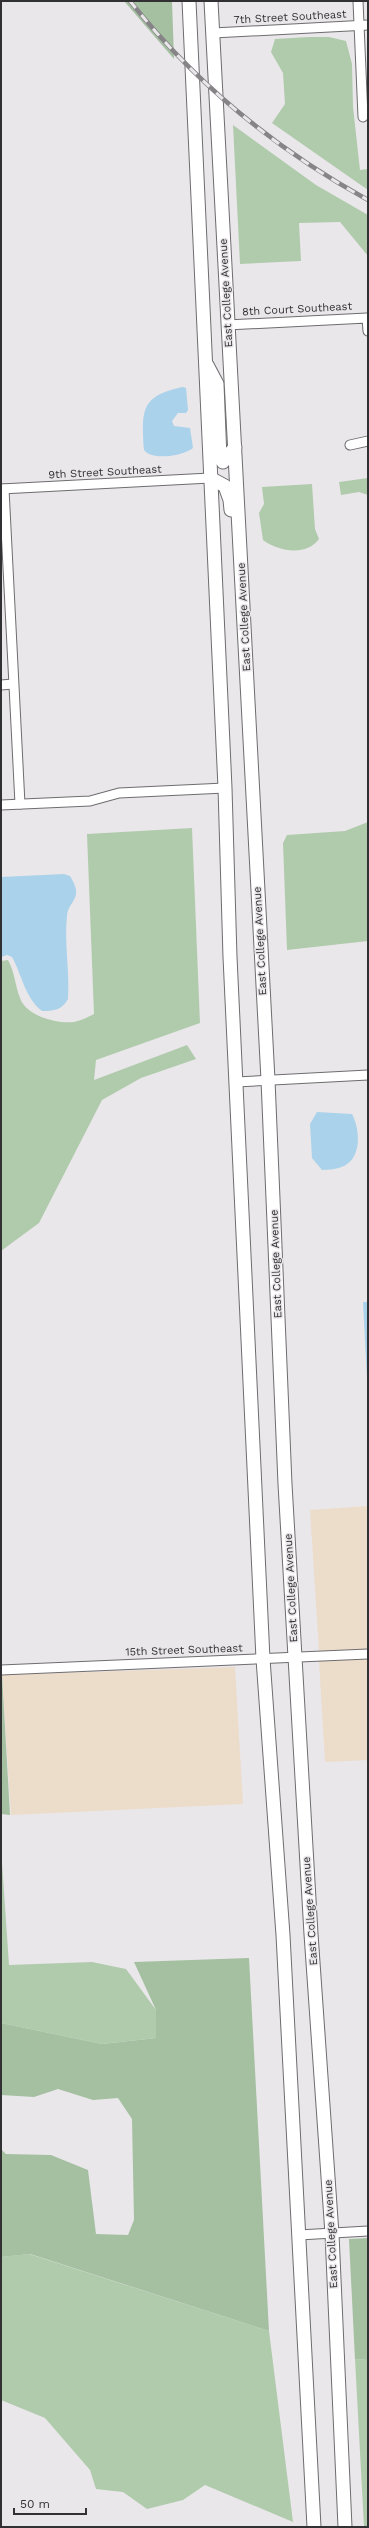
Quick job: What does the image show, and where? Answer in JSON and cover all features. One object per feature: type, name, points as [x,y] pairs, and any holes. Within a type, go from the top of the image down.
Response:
[{"type":"main road","points":[[189,1],[236,1082],[263,1659],[283,1936],[314,2527]]},
{"type":"main road","name":"East College Avenue","points":[[211,1],[268,1080],[285,1484],[310,1926],[332,2234],[345,2527]]},
{"type":"main road","points":[[205,360],[217,384],[220,458],[223,462]]},
{"type":"main road","points":[[210,478],[235,447]]},
{"type":"main road","points":[[210,478],[225,486],[230,500],[233,560],[243,599]]},
{"type":"street","points":[[358,1],[364,25],[363,117]]},
{"type":"street","name":"7th Street Southeast","points":[[213,33],[364,25]]},
{"type":"street","points":[[367,318],[368,331]]},
{"type":"street","name":"8th Court Southeast","points":[[227,325],[367,318]]},
{"type":"street","points":[[350,445],[368,441]]},
{"type":"street","name":"9th Street Southeast","points":[[2,489],[210,478]]},
{"type":"street","points":[[2,489],[4,562],[20,804]]},
{"type":"street","points":[[1,685],[13,684]]},
{"type":"street","points":[[1,805],[90,801],[119,793],[224,788]]},
{"type":"street","points":[[236,1082],[368,1075]]},
{"type":"street","name":"15th Street Southeast","points":[[1,1670],[368,1654]]},
{"type":"street","points":[[299,2235],[368,2231]]},
{"type":"shaded area","points":[[368,1506],[368,1649],[319,1651],[310,1510]]},
{"type":"shaded area","points":[[368,1659],[368,1760],[325,1762],[319,1661]]},
{"type":"shaded area","points":[[235,1667],[243,1804],[11,1815],[2,1675]]},
{"type":"green space","points":[[124,1],[172,1],[174,59]]},
{"type":"green space","points":[[329,37],[346,41],[352,64],[353,107],[360,170],[368,169],[368,190],[272,123],[285,104],[283,73],[271,52],[275,39]]},
{"type":"green space","points":[[233,125],[316,185],[368,215],[368,256],[340,222],[299,223],[301,261],[240,264]]},
{"type":"green space","points":[[368,478],[368,495],[359,492],[341,495],[339,482]]},
{"type":"green space","points":[[312,484],[315,529],[319,539],[313,545],[300,550],[276,547],[263,540],[259,513],[264,504],[262,487]]},
{"type":"green space","points":[[368,822],[368,941],[287,950],[283,843],[287,835],[345,831]]},
{"type":"green space","points":[[192,828],[200,1023],[96,1060],[94,1080],[187,1045],[196,1059],[141,1078],[102,1100],[39,1223],[1,1251],[1,961],[8,960],[23,1004],[35,1014],[43,1018],[59,1022],[74,1022],[94,1014],[87,834]]},
{"type":"green space","points":[[2,1675],[10,1815],[1,1814]]},
{"type":"green space","points":[[1,1848],[9,1965],[92,1962],[126,1969],[156,2010],[156,2038],[102,2044],[1,2023]]},
{"type":"green space","points":[[249,1958],[269,2331],[30,2254],[1,2257],[1,2149],[6,2154],[51,2155],[88,2170],[96,2234],[128,2235],[134,2220],[132,2119],[118,2098],[93,2100],[58,2089],[34,2097],[1,2095],[1,2023],[102,2044],[156,2038],[156,2010],[134,1962]]},
{"type":"green space","points":[[368,2238],[368,2360],[355,2359],[349,2239]]},
{"type":"green space","points":[[29,2254],[269,2331],[293,2522],[205,2485],[183,2500],[147,2509],[123,2492],[96,2489],[90,2470],[45,2418],[1,2400],[1,2257]]},
{"type":"green space","points":[[355,2359],[368,2360],[368,2527],[364,2527]]},
{"type":"water","points":[[183,387],[186,388],[188,410],[186,413],[178,413],[172,421],[174,426],[190,428],[193,448],[182,453],[168,456],[148,453],[144,450],[143,437],[143,425],[146,408],[158,395]]},
{"type":"water","points":[[64,874],[70,876],[76,890],[76,895],[68,911],[66,926],[68,999],[60,1008],[50,1011],[42,1011],[36,1006],[28,993],[12,957],[7,955],[1,957],[1,877]]},
{"type":"water","points":[[317,1112],[352,1114],[355,1120],[358,1135],[357,1150],[350,1162],[344,1166],[322,1170],[312,1158],[310,1124]]},
{"type":"water","points":[[363,1302],[368,1302],[368,1397]]},
{"type":"railway","points":[[130,1],[182,60],[239,112],[269,137],[301,159],[368,200]]}]
